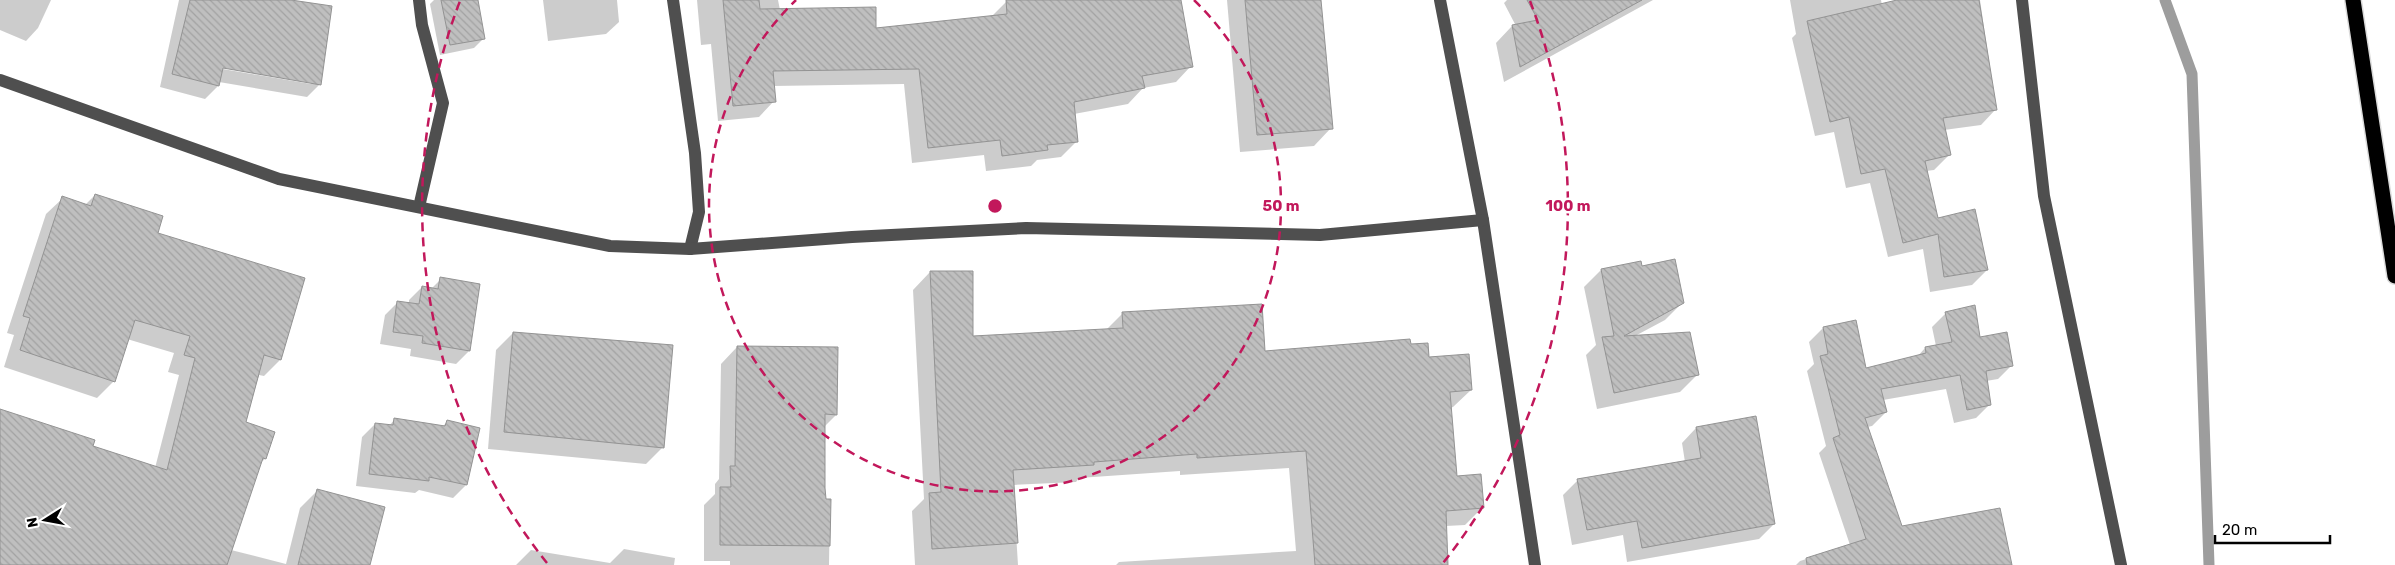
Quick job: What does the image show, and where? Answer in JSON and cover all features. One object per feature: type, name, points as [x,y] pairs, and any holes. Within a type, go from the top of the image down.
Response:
[{"type":"highway","points":[[2354,0],[2395,276]]},
{"type":"street","points":[[419,0],[422,25],[443,104],[420,207]]},
{"type":"street","points":[[673,0],[695,153],[699,212],[690,249]]},
{"type":"street","points":[[1440,0],[1483,220],[1535,565]]},
{"type":"street","points":[[2022,0],[2044,196],[2121,565]]},
{"type":"street","points":[[0,80],[279,178],[610,246],[690,249],[852,237],[1026,228],[1320,235],[1483,220]]},
{"type":"building","points":[[190,0],[291,0],[332,6],[321,85],[223,68],[219,86],[172,74]]},
{"type":"building","points":[[441,0],[478,0],[485,39],[450,45]]},
{"type":"building","points":[[723,0],[759,0],[760,9],[876,7],[876,28],[1007,14],[1006,0],[1181,0],[1193,67],[1142,76],[1145,88],[1074,102],[1078,142],[1047,145],[1048,150],[1002,156],[1000,140],[928,148],[919,69],[773,71],[776,102],[733,106]]},
{"type":"building","points":[[1245,0],[1321,0],[1333,129],[1257,135]]},
{"type":"building","points":[[1527,0],[1642,0],[1520,67],[1512,25],[1538,20]]},
{"type":"building","points":[[1897,0],[1979,0],[1997,110],[1943,118],[1951,155],[1925,161],[1938,218],[1975,209],[1988,270],[1944,277],[1938,234],[1903,243],[1885,169],[1861,174],[1849,117],[1830,122],[1807,21]]},
{"type":"building","points":[[95,194],[163,216],[158,233],[305,278],[281,360],[264,355],[246,422],[275,432],[266,459],[263,458],[227,565],[0,565],[0,409],[95,440],[93,446],[167,470],[195,358],[184,355],[190,336],[135,320],[115,382],[20,350],[30,318],[23,316],[62,196],[91,206]]},
{"type":"building","points":[[1675,259],[1684,303],[1624,336],[1690,332],[1699,375],[1614,393],[1602,337],[1614,336],[1601,269],[1641,261],[1642,266]]},
{"type":"building","points":[[930,271],[973,271],[973,336],[1123,328],[1122,312],[1262,304],[1265,351],[1410,339],[1411,344],[1428,343],[1429,357],[1469,354],[1472,390],[1450,392],[1457,476],[1481,474],[1484,508],[1446,511],[1448,565],[1315,565],[1306,451],[1197,458],[1197,454],[1094,462],[1094,465],[1013,470],[1018,543],[932,549],[929,493],[941,492]]},
{"type":"building","points":[[440,277],[480,284],[470,351],[422,343],[423,336],[393,332],[397,301],[419,304],[422,286],[438,289]]},
{"type":"building","points":[[1975,305],[1980,337],[2007,332],[2013,366],[1986,371],[1991,405],[1967,410],[1960,375],[1881,389],[1887,412],[1865,418],[1902,526],[2000,508],[2012,565],[1807,565],[1806,558],[1866,539],[1833,438],[1840,435],[1820,356],[1828,354],[1823,327],[1856,320],[1866,368],[1926,353],[1925,347],[1952,342],[1945,312]]},
{"type":"building","points":[[513,332],[673,345],[664,448],[504,432]]},
{"type":"building","points":[[737,346],[838,347],[837,415],[825,414],[825,488],[826,499],[831,499],[830,546],[720,545],[720,487],[731,487],[730,466],[735,466]]},
{"type":"building","points":[[1756,416],[1775,524],[1642,548],[1637,521],[1587,530],[1577,479],[1701,458],[1696,427]]},
{"type":"building","points":[[394,418],[445,426],[447,420],[480,428],[467,485],[429,477],[429,481],[369,474],[375,423],[393,425]]},
{"type":"building","points":[[317,489],[385,507],[370,565],[298,565]]},
{"type":"waterway","points":[[2165,0],[2192,74],[2209,565]]}]
